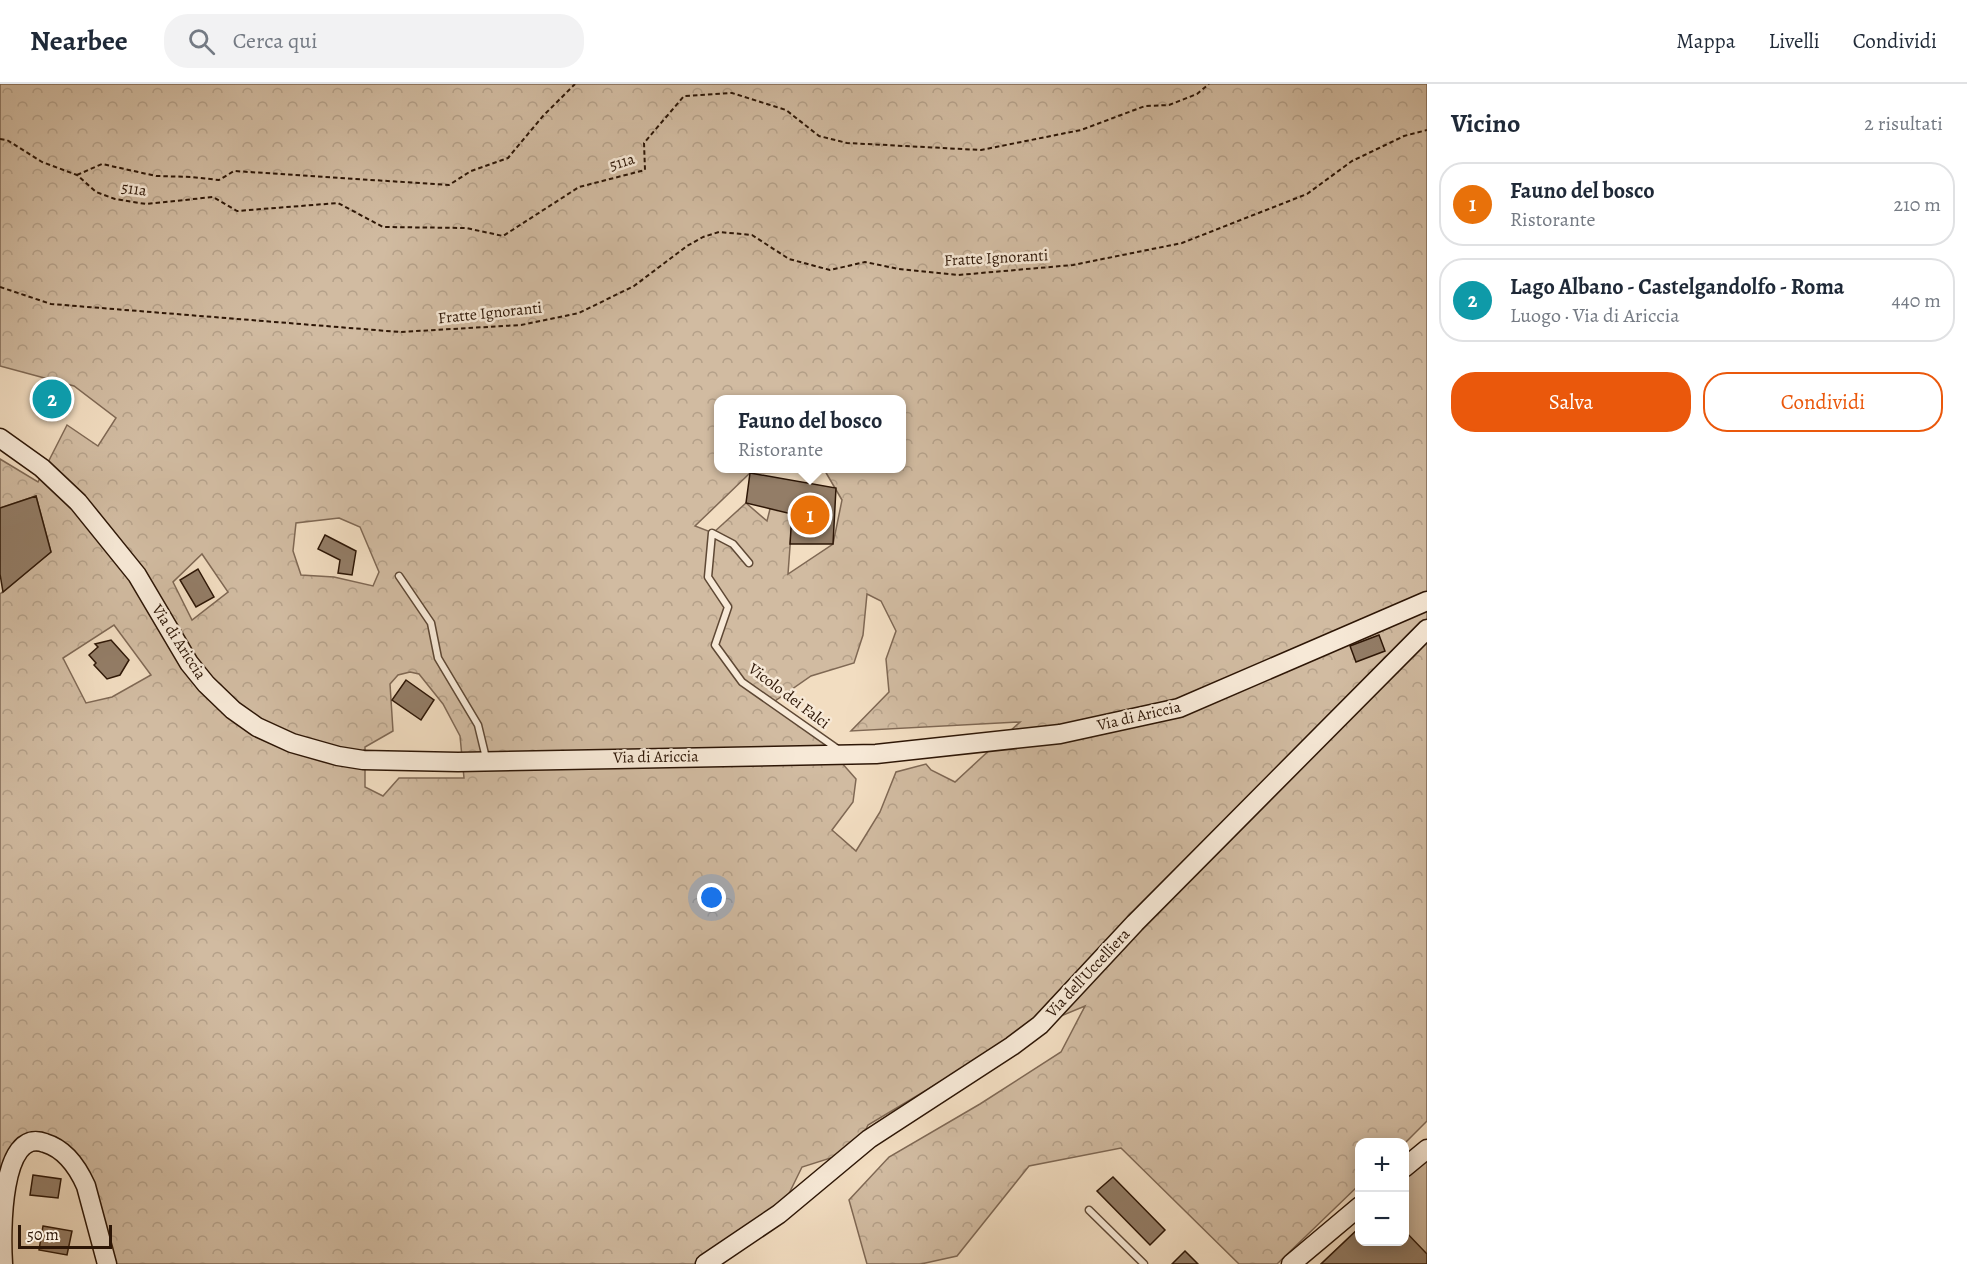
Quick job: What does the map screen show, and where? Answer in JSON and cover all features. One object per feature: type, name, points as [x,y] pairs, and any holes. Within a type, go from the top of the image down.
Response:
[{"type":"street","name":"Via di Ariccia","points":[[0,438],[42,468],[78,502],[137,575],[172,636],[198,674],[220,698],[248,722],[292,743],[338,756],[384,762],[876,754],[1060,734],[1179,708],[1427,600]]},
{"type":"street","name":"Via dell'Uccelliera","points":[[705,1264],[779,1214],[869,1139],[1012,1046],[1040,1025],[1128,930],[1427,628]]},
{"type":"street","points":[[3,1264],[0,1204],[5,1170],[15,1150],[25,1143],[35,1141],[60,1151],[81,1175],[107,1264]]},
{"type":"street","points":[[1409,1164],[1427,1149]]},
{"type":"street","points":[[1291,1264],[1355,1210]]},
{"type":"street","points":[[1306,1264],[1319,1241]]},
{"type":"lane","name":"Vicolo dei Falci","points":[[749,563],[733,544],[712,533],[708,577],[728,607],[716,645],[742,682],[844,754]]},
{"type":"lane","points":[[399,576],[431,623],[438,658],[478,725],[487,761]]},
{"type":"lane","points":[[1089,1210],[1144,1264]]},
{"type":"path","points":[[0,140],[7,140],[42,162],[77,175],[102,164],[156,176],[219,180],[234,171],[449,185],[471,171],[508,158],[543,116],[576,84]]},
{"type":"path","name":"511a","points":[[77,175],[96,192],[115,199],[146,204],[213,197],[237,211],[339,203],[383,227],[466,228],[503,236],[579,187],[645,170],[644,143],[684,96],[732,93],[786,110],[819,136],[847,143],[981,150],[1081,130],[1145,106],[1169,105],[1197,94],[1209,84]]},
{"type":"path","name":"Fratte Ignoranti","points":[[0,287],[51,304],[400,332],[521,325],[579,313],[634,286],[687,246],[703,237],[719,232],[752,235],[789,260],[830,270],[865,262],[899,269],[958,275],[1073,265],[1182,243],[1307,194],[1352,161],[1404,136],[1427,130]]},
{"type":"green space","points":[[0,84],[1427,84],[1427,1121],[1409,1139],[1355,1138],[1355,1189],[1277,1264],[1239,1264],[1121,1148],[1029,1166],[957,1256],[921,1264],[867,1264],[849,1200],[889,1157],[980,1104],[1061,1052],[1085,1006],[1020,1033],[970,1074],[940,1082],[868,1125],[856,1150],[802,1167],[779,1214],[703,1264],[107,1264],[66,1155],[18,1148],[0,1264],[0,594],[51,552],[36,496],[0,508],[0,459],[38,482],[67,425],[98,446],[116,418],[74,386],[0,366]],"holes":[[[714,395],[906,395],[906,473],[826,473],[842,500],[833,544],[788,574],[794,492],[772,501],[767,521],[746,503],[713,533],[695,526],[750,473],[714,473]],[[339,518],[360,527],[379,572],[373,586],[334,577],[301,575],[293,551],[296,523]],[[202,554],[228,592],[192,620],[173,582]],[[867,594],[881,601],[896,631],[886,659],[889,692],[851,731],[1020,722],[955,782],[931,770],[926,764],[896,772],[880,812],[856,851],[832,830],[853,802],[856,779],[810,727],[775,701],[811,676],[854,663],[863,635]],[[114,625],[151,675],[112,697],[86,703],[63,658]],[[410,672],[419,674],[443,704],[460,736],[464,778],[399,778],[383,796],[365,787],[365,747],[393,731],[390,684],[398,675]]]},
{"type":"green space","points":[[1427,1158],[1427,1264],[1321,1264],[1355,1232],[1355,1246],[1409,1246],[1409,1174]]},
{"type":"building","points":[[750,473],[836,488],[833,544],[790,544],[792,514],[746,503]]},
{"type":"building","points":[[36,496],[51,552],[3,592],[0,574],[0,508]]},
{"type":"building","points":[[325,535],[356,551],[352,575],[338,573],[340,560],[318,549]]},
{"type":"building","points":[[198,569],[214,597],[196,607],[180,580]]},
{"type":"building","points":[[1379,635],[1385,651],[1356,662],[1350,646]]},
{"type":"building","points":[[111,640],[129,660],[120,675],[107,679],[94,665],[96,663],[89,655],[98,647],[95,644]]},
{"type":"building","points":[[406,680],[434,700],[421,720],[392,700]]},
{"type":"building","points":[[33,1175],[61,1179],[58,1198],[30,1195]]},
{"type":"building","points":[[1113,1177],[1165,1230],[1150,1245],[1097,1191]]},
{"type":"building","points":[[43,1226],[72,1231],[67,1255],[39,1250]]},
{"type":"building","points":[[1355,1232],[1355,1246],[1409,1246],[1409,1235],[1427,1254],[1427,1264],[1321,1264]]},
{"type":"building","points":[[1185,1251],[1198,1264],[1172,1264]]},
{"type":"place","name":"Lago Albano - Castelgandolfo - Roma","points":[[52,399]]},
{"type":"place","name":"Fauno del bosco","points":[[810,515]]}]
